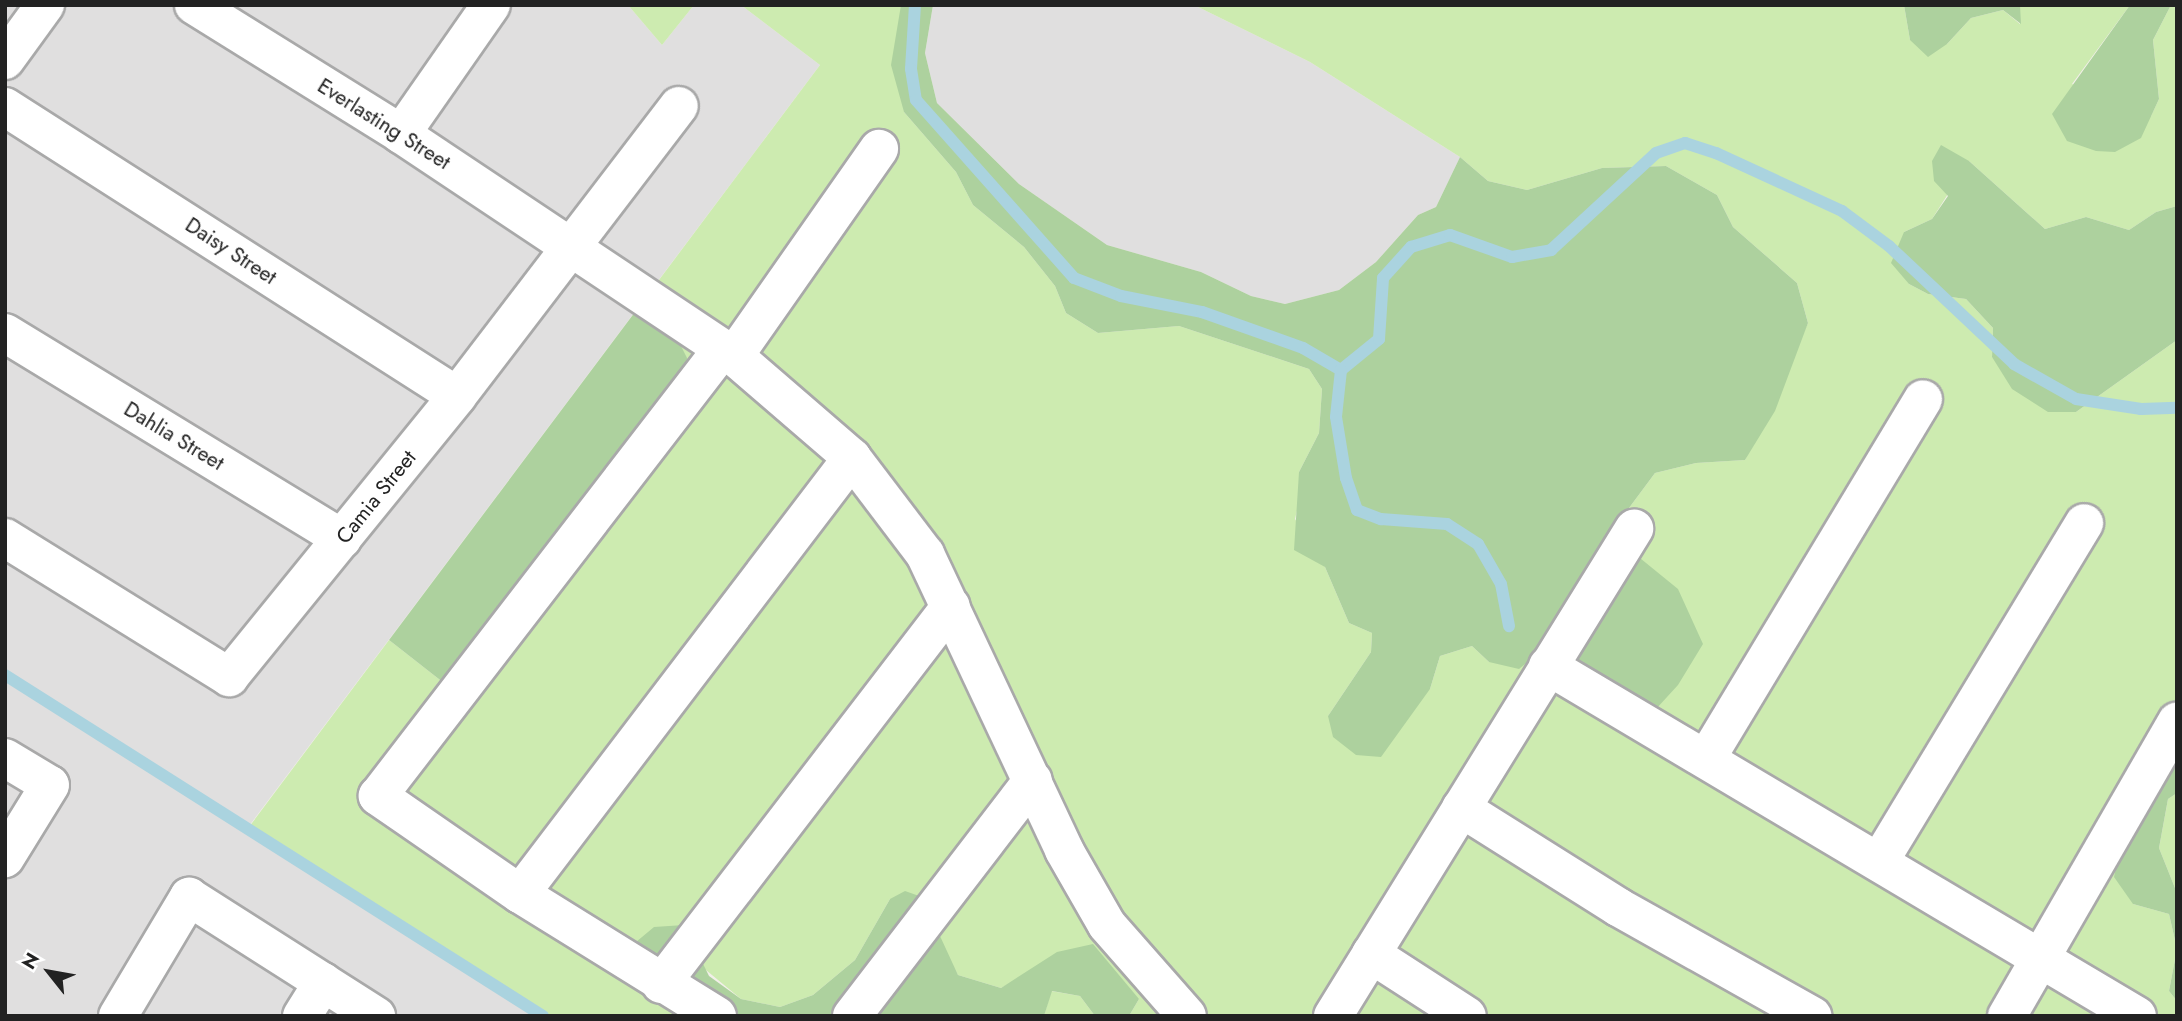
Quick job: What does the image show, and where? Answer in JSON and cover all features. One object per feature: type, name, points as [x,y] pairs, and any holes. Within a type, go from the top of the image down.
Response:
[{"type":"street","points":[[5,60],[45,5]]},
{"type":"street","name":"Everlasting Street","points":[[194,5],[401,134],[729,352],[852,458],[925,554],[1065,850],[1107,925],[1187,1016]]},
{"type":"street","points":[[401,134],[491,5]]},
{"type":"street","name":"Camia Street","points":[[5,538],[229,677],[457,396],[679,106]]},
{"type":"street","name":"Daisy Street","points":[[5,107],[457,396]]},
{"type":"street","points":[[717,1016],[661,984],[520,894],[378,796],[729,352],[879,149]]},
{"type":"street","name":"Dahlia Street","points":[[5,333],[342,539]]},
{"type":"street","points":[[1706,759],[1923,399]]},
{"type":"street","points":[[520,894],[852,458]]},
{"type":"street","points":[[1879,862],[2084,523]]},
{"type":"street","points":[[1333,1016],[1634,529]]},
{"type":"street","points":[[661,984],[951,606]]},
{"type":"street","points":[[1548,666],[2137,1016]]},
{"type":"street","points":[[2007,1016],[2177,722]]},
{"type":"street","points":[[5,758],[50,785],[5,858]]},
{"type":"street","points":[[852,1016],[1033,780]]},
{"type":"street","points":[[1461,808],[1618,907],[1812,1016]]},
{"type":"street","points":[[118,1016],[189,897],[376,1016]]},
{"type":"street","points":[[1371,954],[1467,1016]]},
{"type":"street","points":[[302,1016],[323,982]]},
{"type":"shaded area","points":[[5,5],[628,5],[662,45],[694,5],[741,5],[820,65],[249,826],[543,1016],[5,1016]]},
{"type":"shaded area","points":[[933,5],[1194,5],[1310,62],[1460,157],[1436,207],[1418,215],[1376,262],[1339,290],[1285,304],[1251,296],[1201,272],[1107,245],[1019,184],[937,103],[925,53]]},
{"type":"green space","points":[[628,5],[694,5],[662,45]]},
{"type":"green space","points":[[741,5],[901,5],[904,112],[956,172],[973,205],[1024,247],[1055,286],[1066,313],[1098,333],[1179,326],[1309,369],[1322,389],[1319,433],[1299,472],[1301,494],[1295,519],[1325,567],[1349,623],[1372,633],[1371,652],[1328,716],[1430,689],[1440,656],[1472,646],[1489,662],[1545,648],[1583,663],[1655,708],[1629,508],[1655,473],[1696,463],[1745,460],[1808,323],[1797,283],[1733,227],[1717,195],[1666,166],[1602,168],[1527,190],[1488,181],[1460,157],[1310,62],[1194,5],[1904,5],[1910,40],[1947,44],[1971,18],[2003,10],[2020,24],[2020,5],[2130,5],[2072,84],[2151,116],[2159,99],[2153,40],[2171,5],[2177,5],[2177,206],[2156,212],[2129,230],[2086,217],[2045,229],[1969,161],[1932,219],[1904,232],[1909,284],[1928,294],[1966,299],[1993,328],[1992,357],[2076,412],[2177,340],[2177,698],[2133,904],[2169,914],[2177,949],[2169,991],[2177,1001],[2177,1016],[1129,1016],[1139,999],[1025,975],[1001,988],[958,975],[941,944],[890,899],[855,960],[813,995],[780,1007],[741,999],[654,927],[734,1016],[543,1016],[249,827],[389,640],[449,687],[635,312],[820,65]]},
{"type":"green space","points":[[901,5],[933,5],[925,53],[937,103],[1019,184],[1107,245],[1201,272],[1251,296],[1285,304],[1339,290],[1376,262],[1418,215],[1436,207],[1460,157],[1488,181],[1527,190],[1602,168],[1666,166],[1717,195],[1733,227],[1797,283],[1808,323],[1775,411],[1745,460],[1696,463],[1655,473],[1629,508],[1635,554],[1678,589],[1703,644],[1678,685],[1656,709],[1583,663],[1545,648],[1519,669],[1489,662],[1472,646],[1440,656],[1430,689],[1381,757],[1356,755],[1333,737],[1328,716],[1371,652],[1372,633],[1349,623],[1325,567],[1294,550],[1299,472],[1319,433],[1322,389],[1309,369],[1179,326],[1098,333],[1066,313],[1055,286],[1024,247],[973,205],[956,172],[904,112],[891,65]]},
{"type":"green space","points":[[1904,5],[2020,5],[2021,24],[2003,10],[1971,18],[1947,44],[1928,57],[1910,40]]},
{"type":"green space","points":[[2130,5],[2171,5],[2153,40],[2159,99],[2141,138],[2115,152],[2096,151],[2067,141],[2052,114]]},
{"type":"green space","points":[[1941,145],[1969,161],[2045,229],[2086,217],[2129,230],[2156,212],[2177,206],[2177,340],[2076,412],[2048,412],[2012,389],[1992,357],[1993,328],[1966,299],[1928,294],[1909,284],[1891,263],[1904,232],[1932,219],[1948,196],[1934,181],[1932,161]]},
{"type":"green space","points":[[635,312],[679,342],[687,358],[686,375],[449,687],[389,640]]},
{"type":"green space","points":[[2177,698],[2177,793],[2168,799],[2159,848],[2177,893],[2177,949],[2169,914],[2133,904],[2114,877],[2142,747]]},
{"type":"green space","points":[[2177,793],[2177,893],[2159,848],[2168,799]]},
{"type":"green space","points":[[905,891],[922,897],[958,975],[1001,988],[1057,952],[1093,944],[1139,999],[1129,1016],[1095,1016],[1080,996],[1052,991],[1044,1016],[734,1016],[642,963],[636,942],[654,927],[684,925],[709,976],[741,999],[780,1007],[813,995],[855,960],[890,899]]},
{"type":"green space","points":[[2177,949],[2177,1001],[2169,991]]},
{"type":"green space","points":[[1051,991],[1080,996],[1095,1016],[1044,1016]]},
{"type":"waterway","points":[[915,5],[911,69],[916,100],[1074,278],[1121,296],[1202,312],[1303,348],[1341,370],[1379,339],[1383,278],[1411,247],[1450,235],[1512,257],[1551,250],[1656,153],[1685,143],[1716,153],[1842,211],[1889,246],[2014,364],[2076,399],[2141,409],[2177,408]]},
{"type":"waterway","points":[[1341,370],[1336,417],[1346,478],[1357,510],[1381,519],[1447,524],[1478,544],[1501,584],[1509,626]]},
{"type":"waterway","points":[[5,675],[543,1016]]}]
